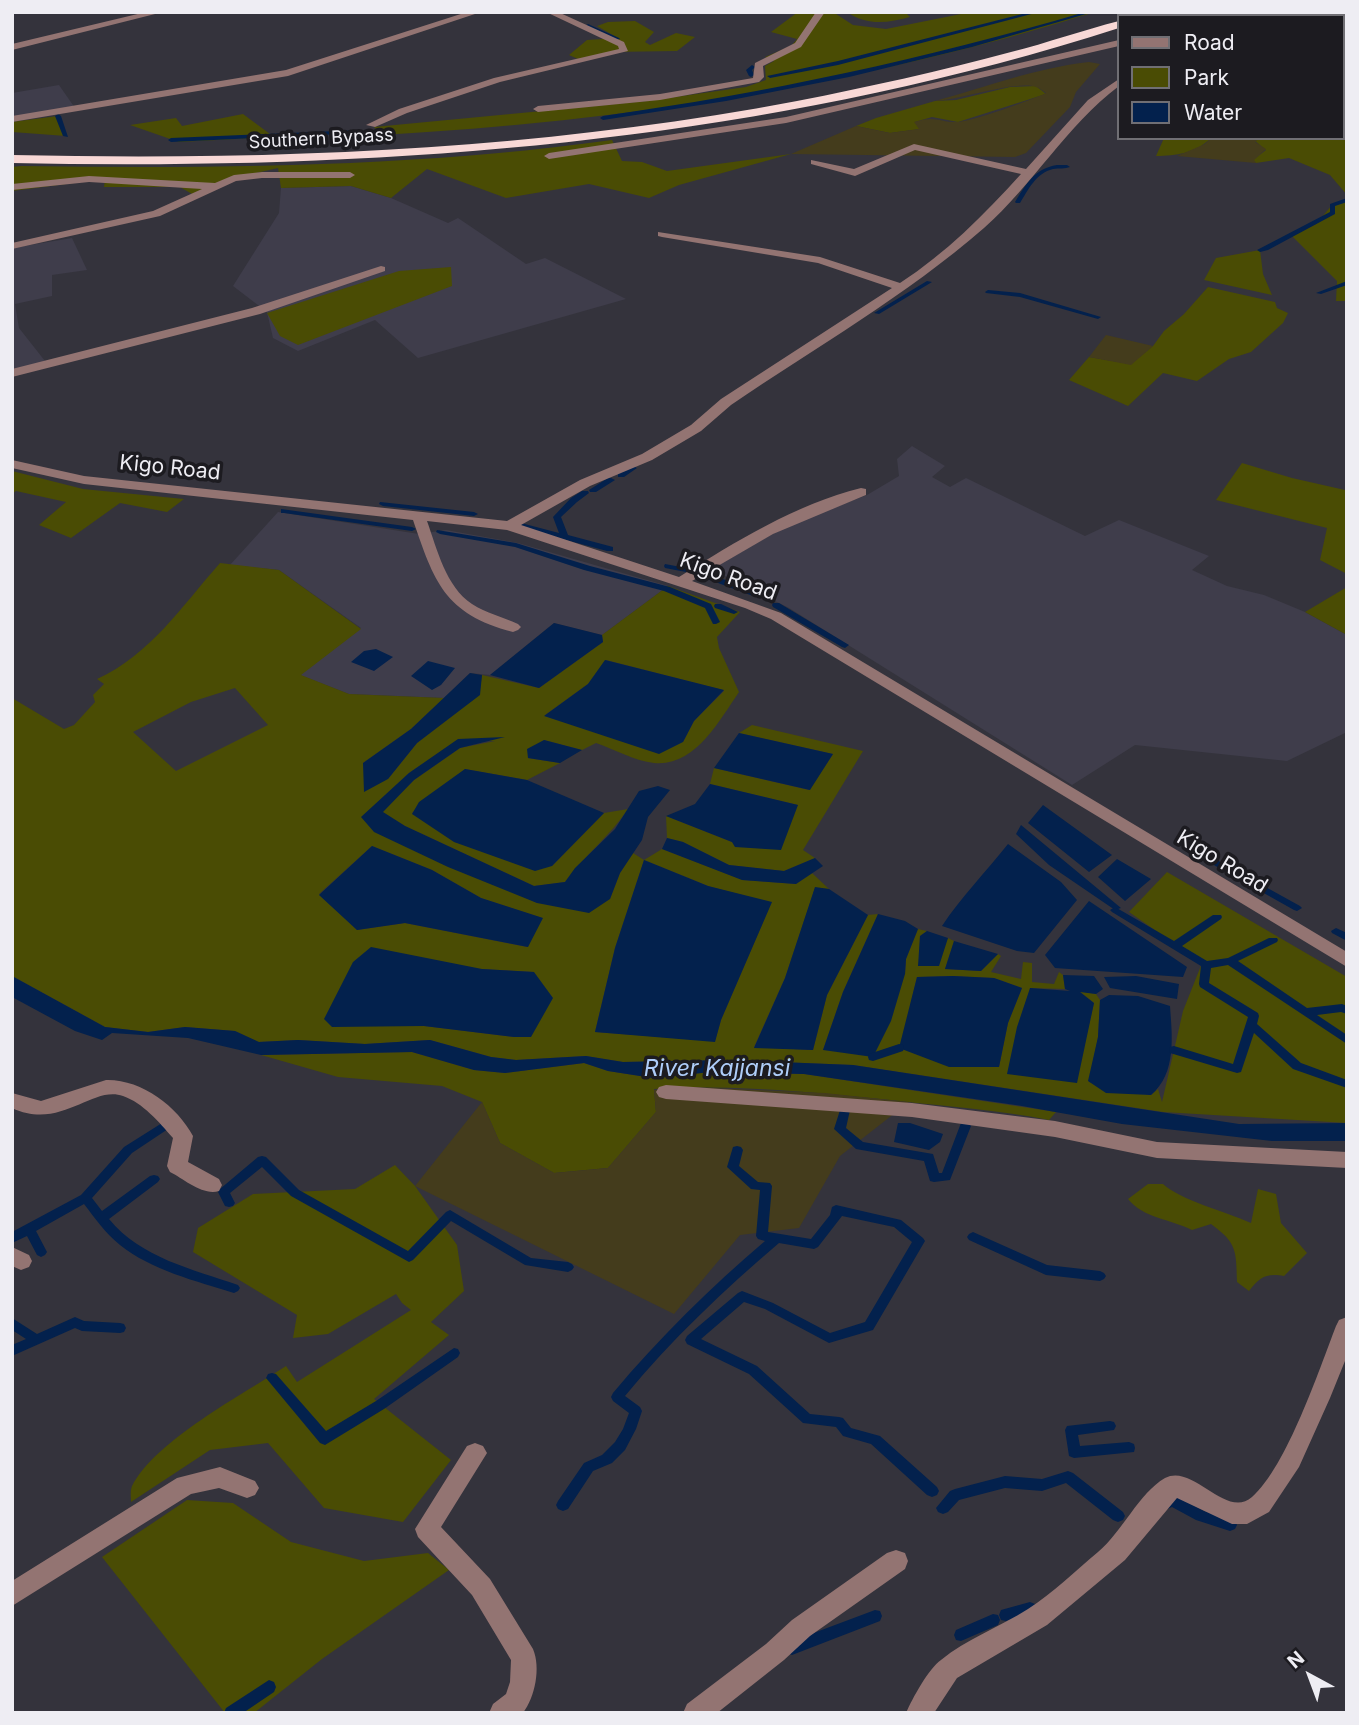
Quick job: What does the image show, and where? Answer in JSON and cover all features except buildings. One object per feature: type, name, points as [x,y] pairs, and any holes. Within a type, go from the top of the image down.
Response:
[{"type":"highway","points":[[627,127],[841,85],[1054,33],[1118,12]]},
{"type":"highway","points":[[627,127],[852,94],[972,65],[1118,24]]},
{"type":"highway","name":"Southern Bypass","points":[[12,146],[145,150],[301,149],[627,127]]},
{"type":"highway","name":"Southern Bypass","points":[[12,162],[310,158],[520,145],[627,127]]},
{"type":"street","points":[[12,47],[159,12]]},
{"type":"street","points":[[12,119],[288,73],[477,12]]},
{"type":"street","points":[[372,125],[403,111],[497,80],[623,51],[621,44],[551,12]]},
{"type":"street","points":[[538,108],[660,97],[756,80],[759,77],[758,65],[798,45],[821,12]]},
{"type":"street","points":[[549,156],[786,120],[1118,43]]},
{"type":"street","points":[[509,526],[585,483],[647,457],[686,433],[788,360],[928,270],[983,223],[1091,102],[1118,83]]},
{"type":"street","points":[[815,162],[855,173],[914,147],[1029,173]]},
{"type":"street","points":[[12,246],[133,221],[168,209],[234,178],[262,175],[350,175]]},
{"type":"street","points":[[12,187],[89,179],[214,186]]},
{"type":"street","points":[[662,234],[820,260],[900,287]]},
{"type":"street","points":[[12,373],[256,311],[381,269]]},
{"type":"street","name":"Kigo Road","points":[[12,464],[84,480],[509,526],[776,616],[1347,961]]},
{"type":"street","points":[[681,582],[744,541],[811,508],[861,492]]},
{"type":"street","points":[[419,518],[432,554],[455,598],[468,607],[513,627]]},
{"type":"street","points":[[12,1100],[18,1104],[45,1108],[72,1102],[106,1088],[129,1090],[148,1102],[183,1136],[177,1166],[212,1185]]},
{"type":"street","points":[[666,1092],[896,1108],[1055,1129],[1157,1150],[1347,1161]]},
{"type":"street","points":[[919,1713],[948,1669],[1038,1617],[1116,1552],[1157,1501],[1173,1486],[1193,1492],[1216,1509],[1247,1514],[1261,1505],[1299,1445],[1347,1326]]},
{"type":"street","points":[[475,1453],[427,1529],[481,1587],[524,1658],[523,1682],[516,1702],[502,1713]]},
{"type":"street","points":[[12,1595],[185,1485],[220,1477],[247,1488]]},
{"type":"street","points":[[696,1713],[775,1652],[801,1628],[896,1561]]},
{"type":"shaded area","points":[[59,85],[75,108],[12,117],[12,93]]},
{"type":"shaded area","points":[[351,186],[391,198],[448,223],[458,218],[526,264],[545,258],[626,299],[418,358],[375,320],[298,351],[273,338],[267,312],[233,286],[279,213],[281,188]]},
{"type":"shaded area","points":[[72,238],[87,270],[52,275],[52,296],[15,304],[19,328],[45,361],[12,372],[12,248]]},
{"type":"shaded area","points":[[912,446],[945,466],[932,477],[950,487],[966,478],[1085,536],[1119,520],[1209,556],[1192,570],[1227,586],[1264,595],[1305,612],[1347,635],[1347,732],[1287,761],[1135,745],[1072,785],[789,608],[711,569],[790,524],[867,495],[899,476],[897,459]]},
{"type":"shaded area","points":[[278,512],[419,534],[446,530],[518,543],[668,586],[602,635],[554,623],[490,675],[470,673],[444,698],[349,694],[300,675],[361,628],[279,570],[230,565]]},
{"type":"green space","points":[[798,12],[833,12],[853,25],[886,29],[971,12],[1095,12],[920,60],[742,96],[473,129],[382,135],[374,127],[647,101],[746,87],[766,80],[765,66],[774,61],[765,57],[791,46],[797,39],[771,32]]},
{"type":"green space","points":[[847,12],[905,12],[910,17],[878,22],[862,20]]},
{"type":"green space","points":[[635,21],[654,32],[645,42],[650,45],[676,33],[695,37],[677,51],[610,52],[578,59],[569,55],[587,40],[618,38],[597,26],[608,22]]},
{"type":"green space","points":[[1036,86],[1046,94],[958,122],[932,117],[915,122],[920,129],[890,133],[856,126],[935,101],[956,100],[1010,87]]},
{"type":"green space","points":[[1345,88],[1347,195],[1330,175],[1289,158],[1256,163],[1253,160],[1266,150],[1257,140],[1345,140]]},
{"type":"green space","points":[[243,114],[274,137],[179,142],[130,125],[176,118],[182,126]]},
{"type":"green space","points":[[58,116],[66,136],[12,132],[12,122]]},
{"type":"green space","points":[[612,140],[622,161],[642,162],[667,171],[791,154],[679,185],[649,198],[589,184],[506,198],[427,169],[391,198],[351,186],[281,188],[278,168],[221,181],[192,194],[180,187],[104,187],[105,179],[12,191],[12,167],[21,166],[243,166],[391,161]]},
{"type":"green space","points":[[1163,140],[1209,140],[1185,153],[1156,156]]},
{"type":"green space","points":[[1347,199],[1347,301],[1336,301],[1337,281],[1292,236],[1316,224],[1332,205]]},
{"type":"green space","points":[[1260,250],[1263,274],[1272,295],[1204,280],[1216,258]]},
{"type":"green space","points":[[451,267],[452,286],[298,345],[280,336],[267,313],[399,271]]},
{"type":"green space","points":[[1208,287],[1275,302],[1277,308],[1288,313],[1283,323],[1251,352],[1229,359],[1197,381],[1163,373],[1128,406],[1069,380],[1089,357],[1131,364],[1153,346],[1164,331],[1184,314]]},
{"type":"green space","points":[[1242,463],[1292,478],[1345,490],[1347,487],[1347,574],[1320,560],[1327,528],[1216,500]]},
{"type":"green space","points":[[12,471],[83,489],[184,499],[167,512],[120,503],[71,538],[39,525],[66,502],[16,491],[12,494]]},
{"type":"green space","points":[[220,563],[279,570],[361,629],[301,675],[349,694],[444,698],[411,729],[363,763],[388,779],[417,743],[479,695],[482,675],[539,688],[603,642],[602,635],[668,586],[740,612],[717,637],[719,648],[739,692],[704,740],[682,758],[654,763],[596,743],[582,750],[544,740],[528,758],[560,763],[527,780],[465,769],[412,813],[455,842],[552,866],[604,813],[628,809],[565,882],[534,886],[405,826],[382,812],[414,780],[460,748],[495,741],[458,740],[409,773],[362,817],[537,903],[610,899],[620,873],[633,853],[644,860],[662,849],[743,880],[796,884],[812,873],[829,889],[815,888],[785,978],[754,1047],[813,1050],[827,995],[868,915],[878,914],[843,992],[823,1050],[905,974],[906,959],[918,929],[927,931],[920,936],[919,966],[948,938],[954,941],[945,969],[981,971],[998,954],[1001,956],[991,972],[1021,979],[1023,962],[1032,963],[1032,982],[1054,984],[1059,972],[1063,975],[1065,989],[1030,988],[1085,1041],[1094,1003],[1079,991],[1096,994],[1100,1000],[1098,1037],[1089,1082],[1151,1095],[1158,1089],[1162,1102],[1183,1011],[1202,963],[1129,912],[1167,872],[1347,977],[1347,1123],[1163,1112],[853,1065],[730,1060],[623,1062],[586,1056],[516,1060],[491,1057],[430,1040],[365,1044],[298,1040],[258,1042],[235,1031],[185,1027],[148,1032],[105,1027],[12,976],[12,698],[64,729],[74,725],[95,702],[93,695],[104,684],[97,679],[116,669],[149,643]],"holes":[[[606,660],[724,691],[694,721],[683,742],[545,715],[588,684]],[[235,688],[268,725],[176,771],[133,732],[191,702]],[[372,846],[432,870],[481,898],[542,918],[527,947],[405,923],[357,930],[319,894]],[[644,860],[708,886],[771,903],[721,1020],[715,1041],[595,1032],[615,948]],[[482,969],[534,972],[514,1037],[424,1026]],[[917,977],[994,978],[1022,988],[1008,1023],[999,1067],[910,1006]]]},
{"type":"green space","points":[[1347,587],[1347,635],[1305,612]]},
{"type":"green space","points":[[752,725],[863,751],[803,850],[815,858],[784,871],[729,865],[683,842],[667,838],[666,816],[732,842],[736,847],[798,805],[710,784],[714,768],[809,790],[833,754],[739,733]]},
{"type":"green space","points":[[412,1052],[474,1070],[505,1073],[584,1063],[608,1071],[653,1078],[711,1072],[804,1074],[1056,1112],[1049,1120],[975,1109],[808,1092],[747,1088],[654,1089],[656,1112],[608,1168],[554,1173],[500,1143],[482,1102],[442,1086],[338,1077],[261,1055]]},
{"type":"green space","points":[[395,1165],[415,1186],[457,1245],[464,1291],[431,1322],[449,1335],[374,1399],[451,1460],[403,1522],[324,1508],[268,1443],[210,1450],[131,1502],[132,1486],[144,1469],[180,1435],[286,1366],[297,1382],[411,1310],[396,1294],[328,1334],[293,1338],[297,1315],[193,1252],[198,1228],[253,1194],[355,1189]]},
{"type":"green space","points":[[1148,1184],[1163,1184],[1192,1200],[1251,1223],[1258,1189],[1276,1194],[1281,1223],[1307,1253],[1284,1276],[1264,1277],[1249,1291],[1237,1282],[1235,1255],[1230,1242],[1211,1224],[1192,1230],[1149,1214],[1128,1199]]},
{"type":"green space","points":[[187,1500],[233,1503],[291,1542],[364,1561],[428,1553],[449,1570],[322,1659],[254,1713],[225,1713],[102,1557]]},
{"type":"sand","points":[[1089,62],[1100,64],[1076,92],[1070,107],[1026,153],[1015,157],[791,154],[856,126],[890,133],[919,129],[914,122],[921,120],[957,122],[987,115],[1046,93],[1036,87],[1015,86],[935,101],[1030,73]]},
{"type":"sand","points":[[1209,140],[1258,140],[1255,142],[1266,149],[1254,160],[1256,163],[1177,156]]},
{"type":"sand","points":[[1106,335],[1153,346],[1131,365],[1089,357]]},
{"type":"sand","points":[[690,1087],[825,1093],[909,1102],[840,1156],[799,1228],[740,1235],[674,1314],[415,1186],[482,1102],[500,1143],[554,1173],[608,1168],[656,1112],[654,1090]]},
{"type":"water","points":[[554,623],[602,635],[603,642],[539,688],[490,675]]},
{"type":"water","points":[[376,649],[393,657],[374,671],[351,662],[364,651]]},
{"type":"water","points":[[605,660],[724,690],[694,721],[683,742],[659,754],[544,716],[588,684]]},
{"type":"water","points":[[428,661],[455,668],[441,685],[432,690],[411,676]]},
{"type":"water","points":[[470,673],[482,675],[480,695],[417,743],[388,779],[364,792],[363,763],[411,729]]},
{"type":"water","points":[[739,733],[833,754],[810,790],[714,768]]},
{"type":"water","points":[[505,737],[460,748],[414,780],[383,812],[405,826],[534,886],[565,882],[575,868],[615,829],[639,791],[658,786],[670,790],[648,817],[642,840],[620,873],[610,899],[589,913],[537,903],[448,867],[374,832],[361,817],[409,773],[458,739]]},
{"type":"water","points":[[544,740],[582,750],[560,763],[528,758],[527,749]]},
{"type":"water","points":[[465,769],[527,780],[604,813],[552,866],[535,871],[454,842],[412,814],[419,802]]},
{"type":"water","points":[[710,784],[798,805],[781,850],[735,847],[732,842],[666,816],[695,804]]},
{"type":"water","points":[[1043,805],[1112,855],[1089,872],[1028,823]]},
{"type":"water","points":[[1021,825],[1121,908],[1115,910],[1049,865],[1016,834]]},
{"type":"water","points":[[667,838],[683,842],[729,865],[784,871],[815,858],[823,866],[796,884],[742,880],[662,849]]},
{"type":"water","points":[[1008,844],[1061,882],[1077,900],[1034,953],[1017,951],[942,926]]},
{"type":"water","points":[[372,846],[432,870],[481,898],[543,918],[528,947],[405,923],[357,930],[319,895]]},
{"type":"water","points":[[1117,859],[1151,879],[1125,901],[1098,877]]},
{"type":"water","points":[[644,860],[708,886],[772,902],[721,1020],[715,1042],[595,1032],[615,948]]},
{"type":"water","points":[[815,887],[829,889],[868,915],[827,995],[813,1050],[754,1048],[785,978]]},
{"type":"water","points":[[1089,901],[1187,967],[1183,977],[1055,968],[1045,955]]},
{"type":"water","points":[[878,914],[905,921],[918,929],[906,959],[905,974],[891,1021],[873,1057],[823,1050],[843,992]]},
{"type":"water","points":[[927,931],[948,938],[939,966],[918,966],[920,936]]},
{"type":"water","points":[[954,941],[998,954],[981,971],[945,969]]},
{"type":"water","points":[[371,947],[482,969],[534,972],[553,998],[531,1037],[424,1026],[332,1027],[324,1019],[353,962]]},
{"type":"water","points":[[1063,975],[1094,976],[1103,989],[1096,994],[1080,992],[1094,1003],[1077,1083],[1007,1074],[1017,1027],[1030,988],[1070,991],[1065,989]]},
{"type":"water","name":"River Kajjansi","points":[[12,976],[105,1027],[148,1032],[185,1027],[235,1031],[259,1042],[298,1040],[365,1044],[430,1040],[491,1057],[516,1060],[586,1056],[623,1062],[730,1060],[853,1065],[1239,1124],[1347,1123],[1347,1141],[1272,1141],[1122,1124],[1022,1106],[804,1074],[711,1072],[653,1078],[608,1071],[584,1063],[505,1073],[474,1070],[412,1052],[261,1055],[188,1038],[112,1033],[102,1040],[75,1031],[12,997]]},
{"type":"water","points":[[1136,976],[1179,984],[1177,999],[1110,988],[1104,977]]},
{"type":"water","points":[[917,977],[994,978],[1022,988],[1008,1023],[999,1067],[949,1067],[899,1048]]},
{"type":"water","points":[[1109,995],[1138,996],[1170,1006],[1172,1042],[1169,1065],[1159,1086],[1151,1095],[1106,1093],[1088,1081],[1098,1037],[1100,1000]]},
{"type":"water","points":[[898,1123],[910,1123],[943,1134],[940,1142],[929,1150],[894,1142]]},
{"type":"waterway","points":[[770,76],[838,63],[1037,12]]},
{"type":"waterway","points":[[603,118],[726,99],[849,75],[970,46],[1091,12]]},
{"type":"waterway","points":[[1213,14],[1218,12]]},
{"type":"waterway","points":[[588,26],[617,39]]},
{"type":"waterway","points":[[751,75],[749,70],[752,67]]},
{"type":"waterway","points":[[58,116],[66,136]]},
{"type":"waterway","points":[[171,140],[360,132]]},
{"type":"waterway","points":[[1018,202],[1032,181],[1043,171],[1067,167]]},
{"type":"waterway","points":[[1260,250],[1333,213],[1332,205],[1347,200]]},
{"type":"waterway","points":[[877,313],[929,282]]},
{"type":"waterway","points":[[1319,293],[1347,283]]},
{"type":"waterway","points":[[988,292],[1020,295],[1098,317]]},
{"type":"waterway","points":[[621,475],[633,468]]},
{"type":"waterway","points":[[593,490],[611,480]]},
{"type":"waterway","points":[[564,536],[557,517],[585,493]]},
{"type":"waterway","points":[[383,504],[474,514]]},
{"type":"waterway","points":[[284,511],[412,529]]},
{"type":"waterway","points":[[521,525],[610,549]]},
{"type":"waterway","points":[[440,532],[516,545],[587,568],[667,589],[708,606],[716,622]]},
{"type":"waterway","points":[[668,566],[686,570]]},
{"type":"waterway","points":[[705,575],[756,594]]},
{"type":"waterway","points":[[776,605],[845,645]]},
{"type":"waterway","points":[[718,606],[734,612]]},
{"type":"waterway","points":[[1215,862],[1297,908]]},
{"type":"waterway","points":[[1115,910],[1174,946]]},
{"type":"waterway","points":[[1174,946],[1217,917]]},
{"type":"waterway","points":[[1336,931],[1347,938]]},
{"type":"waterway","points":[[1230,961],[1273,940]]},
{"type":"waterway","points":[[1174,946],[1206,965]]},
{"type":"waterway","points":[[1206,965],[1230,961]]},
{"type":"waterway","points":[[1230,961],[1347,1040]]},
{"type":"waterway","points":[[1206,965],[1204,984],[1254,1016],[1251,1025]]},
{"type":"waterway","points":[[1306,1012],[1342,1008],[1347,1010]]},
{"type":"waterway","points":[[1174,1050],[1237,1069],[1251,1025]]},
{"type":"waterway","points":[[1251,1025],[1297,1066],[1347,1084]]},
{"type":"waterway","points":[[873,1057],[899,1048]]},
{"type":"waterway","points":[[845,1110],[840,1129],[860,1146],[929,1157],[934,1178],[946,1177],[965,1126]]},
{"type":"waterway","points":[[85,1198],[128,1150],[170,1122]]},
{"type":"waterway","points":[[737,1150],[733,1167],[755,1186],[766,1186],[762,1236],[777,1238]]},
{"type":"waterway","points":[[229,1203],[224,1192],[262,1160],[295,1193],[409,1257],[450,1215],[529,1262],[568,1267]]},
{"type":"waterway","points":[[102,1218],[154,1179]]},
{"type":"waterway","points":[[12,1238],[85,1198]]},
{"type":"waterway","points":[[85,1198],[125,1243],[170,1266],[234,1288]]},
{"type":"waterway","points":[[777,1238],[814,1244],[836,1216],[836,1210],[897,1223],[919,1241],[869,1326],[829,1338],[769,1306],[742,1296],[691,1340],[753,1370],[807,1419],[839,1422],[847,1432],[875,1440],[932,1491]]},
{"type":"waterway","points":[[30,1231],[41,1252]]},
{"type":"waterway","points":[[973,1237],[1046,1270],[1100,1276]]},
{"type":"waterway","points":[[563,1505],[589,1467],[607,1459],[625,1438],[636,1411],[617,1397],[693,1313],[777,1238]]},
{"type":"waterway","points":[[12,1351],[75,1322],[82,1326],[120,1328]]},
{"type":"waterway","points":[[12,1323],[35,1339]]},
{"type":"waterway","points":[[272,1378],[325,1439],[380,1405],[454,1353]]},
{"type":"waterway","points":[[1110,1426],[1071,1430],[1074,1452],[1129,1448]]},
{"type":"waterway","points":[[943,1508],[955,1495],[1005,1482],[1042,1485],[1068,1477],[1118,1516]]},
{"type":"waterway","points":[[1165,1504],[1172,1500],[1201,1516],[1230,1525]]},
{"type":"waterway","points":[[1006,1615],[1030,1608]]},
{"type":"waterway","points":[[792,1648],[875,1616]]},
{"type":"waterway","points":[[961,1635],[993,1620]]},
{"type":"waterway","points":[[231,1713],[269,1687]]}]
